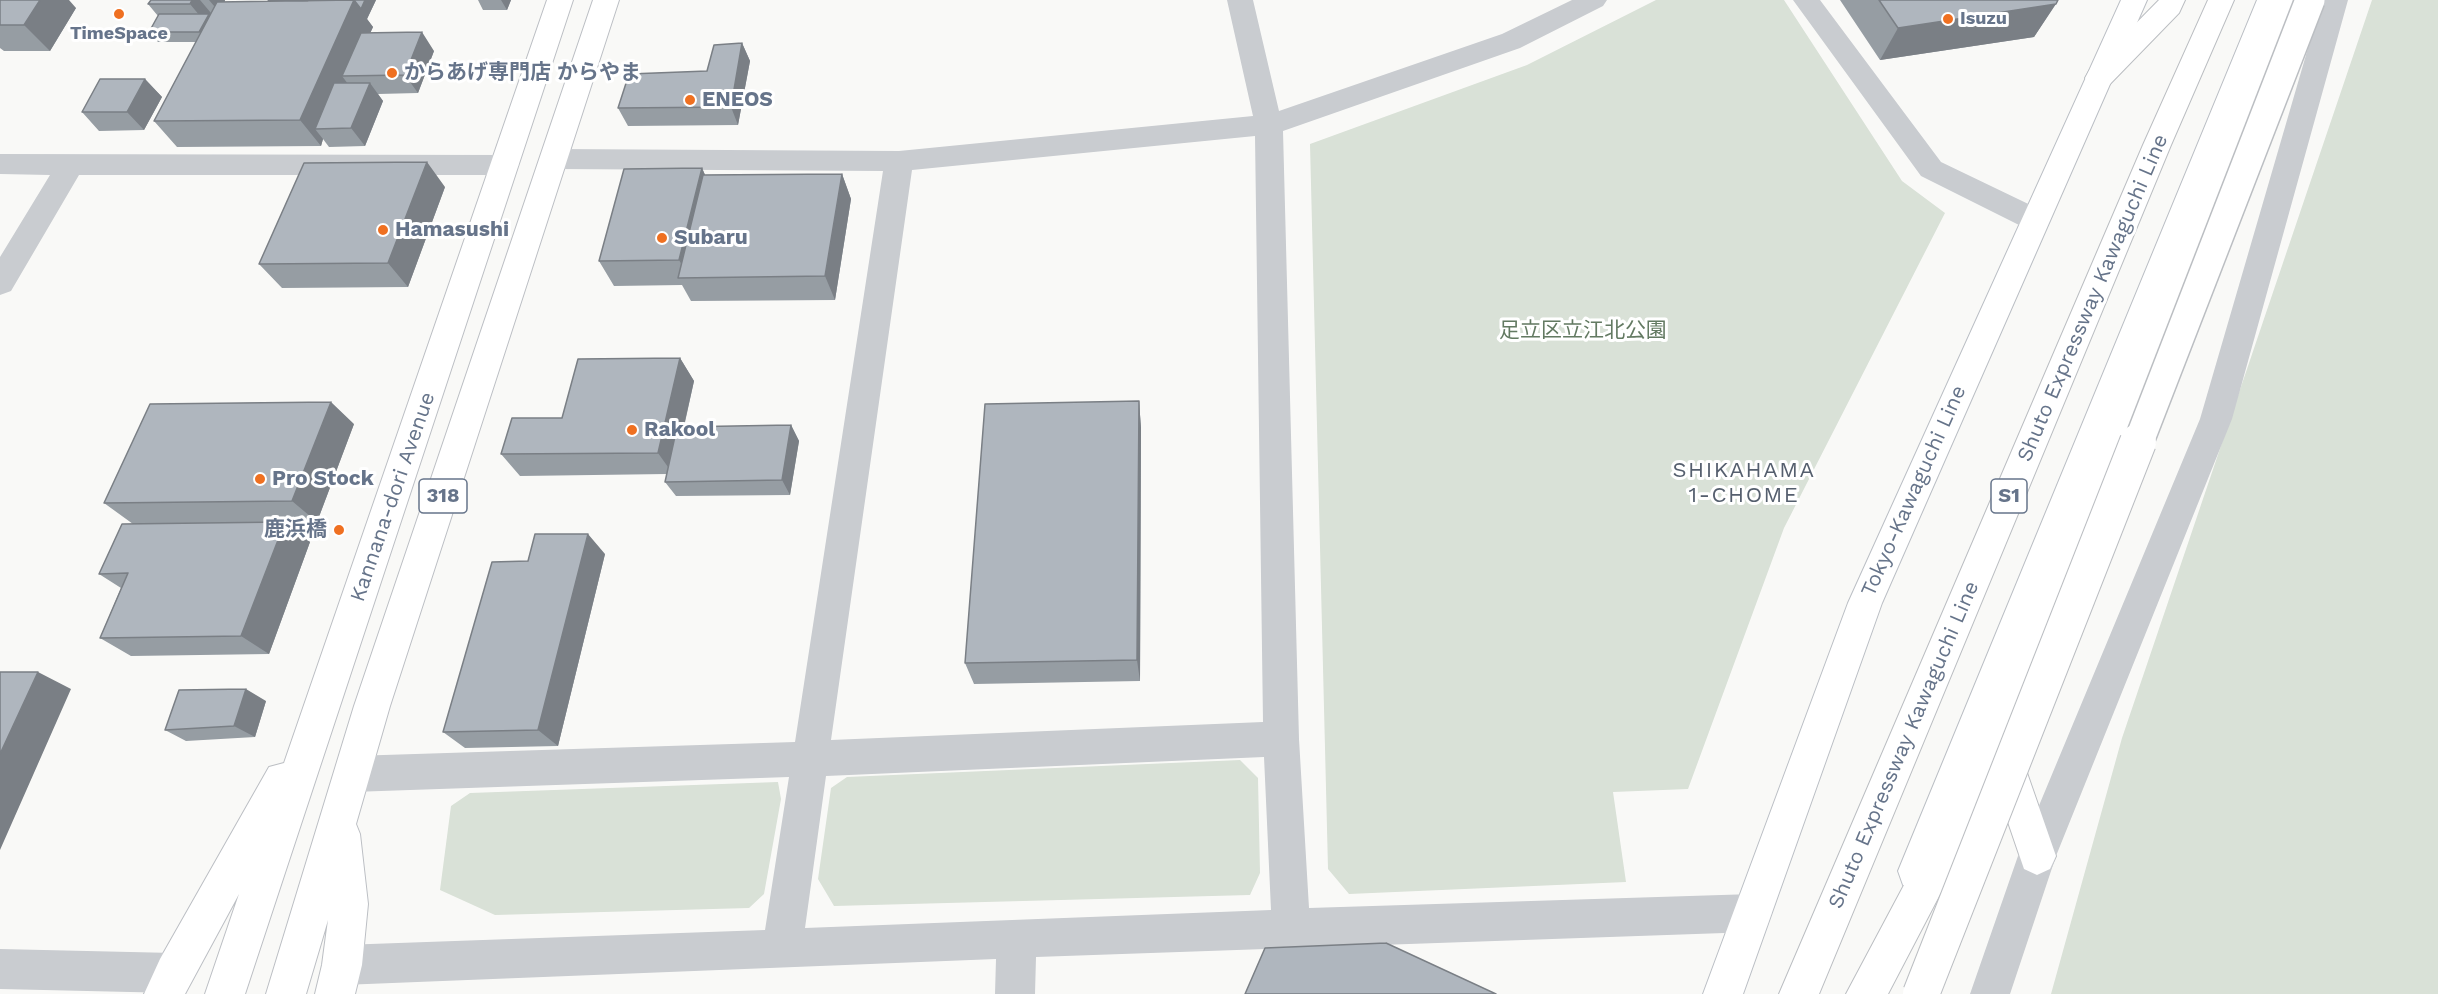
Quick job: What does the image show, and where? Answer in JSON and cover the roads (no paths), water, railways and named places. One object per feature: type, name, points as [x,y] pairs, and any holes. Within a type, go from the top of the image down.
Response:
[{"type":"main road","name":"Kannana-dori Avenue","points":[[225,994],[560,0]]},
{"type":"main road","name":"318","points":[[286,994],[352,774],[606,0]]},
{"type":"main road","name":"Tokyo-Kawaguchi Line","points":[[1723,994],[1865,603],[2134,0]]},
{"type":"main road","points":[[2099,78],[2170,7],[2172,0]]},
{"type":"main road","name":"Shuto Expressway Kawaguchi Line","points":[[1799,994],[2157,145],[2221,0]]},
{"type":"main road","points":[[1866,994],[2271,0]]},
{"type":"main road","points":[[1866,994],[2000,742],[2290,0]]},
{"type":"main road","points":[[1921,994],[2267,115],[2310,0]]},
{"type":"main road","name":"318","points":[[169,983],[323,707]]},
{"type":"main road","points":[[2000,742],[2037,856]]},
{"type":"main road","name":"318","points":[[339,980],[349,904],[340,820]]},
{"type":"street","points":[[1240,0],[1269,125],[1281,739],[1291,928]]},
{"type":"street","points":[[555,159],[899,161],[1269,125],[1510,40],[1594,0]]},
{"type":"street","points":[[1806,0],[1931,169],[2035,220]]},
{"type":"street","points":[[1990,994],[2037,856],[2216,419],[2335,0]]},
{"type":"street","points":[[782,949],[899,161]]},
{"type":"street","points":[[0,164],[505,165]]},
{"type":"street","points":[[0,283],[70,165]]},
{"type":"street","points":[[352,774],[810,759],[1281,739]]},
{"type":"street","points":[[339,980],[782,949],[1017,938],[1753,913]]},
{"type":"street","points":[[1015,994],[1017,938]]},
{"type":"street","points":[[0,969],[169,983]]},
{"type":"place","name":"TimeSpace","points":[[119,14]]},
{"type":"place","name":"Isuzu","points":[[1948,19]]},
{"type":"place","name":"からあげ専門店 からやま","points":[[392,73]]},
{"type":"place","name":"ENEOS","points":[[690,100]]},
{"type":"place","name":"Hamasushi","points":[[383,230]]},
{"type":"place","name":"Subaru","points":[[662,238]]},
{"type":"place","name":"Rakool","points":[[632,430]]},
{"type":"place","name":"Pro Stock","points":[[260,479]]},
{"type":"place","name":"鹿浜橋","points":[[339,530]]},
{"type":"district","name":"SHIKAHAMA 1-CHOME","points":[[1744,484]]},
{"type":"park label","name":"足立区立江北公園","points":[[1583,331]]}]
